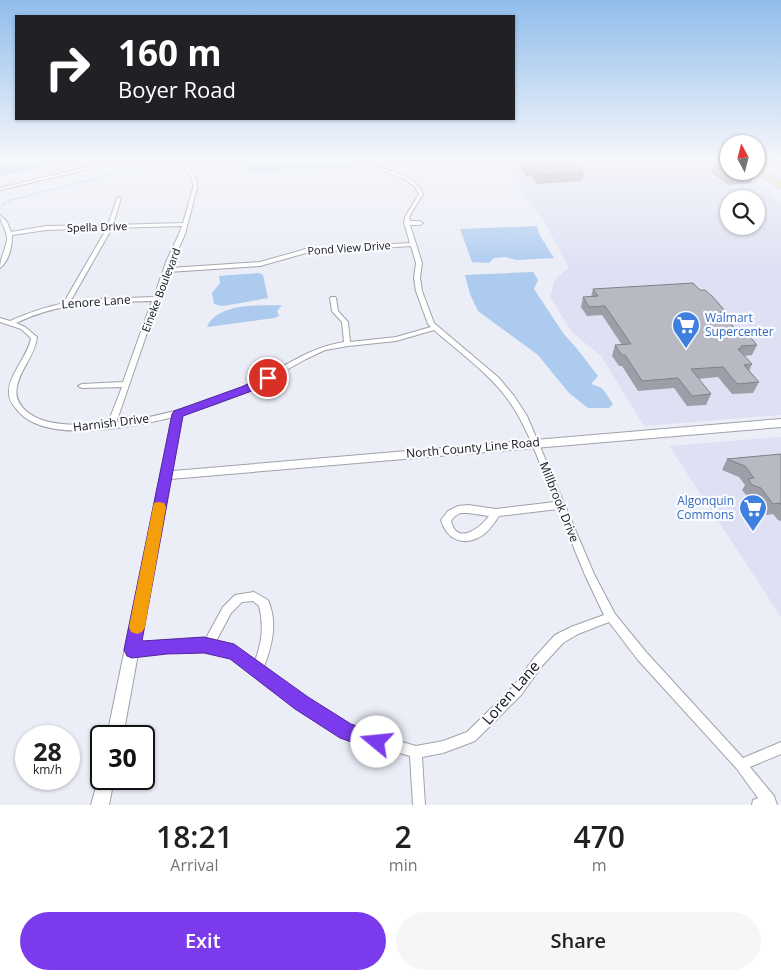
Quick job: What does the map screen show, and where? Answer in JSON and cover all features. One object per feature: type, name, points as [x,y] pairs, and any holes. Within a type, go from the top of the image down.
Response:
[{"type":"street","name":"Eineke Boulevard","points":[[112,424],[156,299],[186,224],[193,197]]},
{"type":"street","points":[[420,197],[407,218],[407,223],[420,223]]},
{"type":"street","points":[[67,302],[110,227],[119,198]]},
{"type":"street","points":[[0,216],[6,222],[10,234],[7,253],[0,266]]},
{"type":"street","name":"Millbrook Drive","points":[[407,223],[419,263],[417,278],[425,311],[434,328],[496,380],[513,400],[535,443],[590,575],[611,617],[642,656],[741,765],[766,804]]},
{"type":"street","name":"Spella Drive","points":[[10,234],[46,228],[186,224]]},
{"type":"street","name":"Pond View Drive","points":[[167,270],[260,264],[306,251],[413,244]]},
{"type":"street","points":[[333,298],[335,311],[345,322],[347,343]]},
{"type":"street","name":"Lenore Lane","points":[[10,324],[32,312],[67,302],[156,299]]},
{"type":"street","name":"Harnish Drive","points":[[0,320],[31,332],[34,337],[33,348],[13,386],[13,401],[24,416],[31,421],[63,428],[112,424],[178,414],[258,384],[316,351],[347,343],[396,339],[434,328]]},
{"type":"street","points":[[82,386],[126,384]]},
{"type":"street","points":[[117,725],[178,414]]},
{"type":"street","name":"North County Line Road","points":[[165,475],[781,423]]},
{"type":"street","points":[[496,513],[485,528],[472,536],[459,537],[450,532],[447,527],[446,520],[458,510],[496,513],[560,505]]},
{"type":"street","points":[[208,646],[227,610],[240,598],[254,596],[264,603],[269,619],[269,639],[257,670]]},
{"type":"street","name":"Loren Lane","points":[[132,650],[167,646],[208,646],[234,652],[302,703],[346,732],[416,752],[443,747],[470,737],[516,691],[538,662],[559,639],[575,630],[611,617]]},
{"type":"street","points":[[741,765],[781,748]]},
{"type":"street","points":[[416,752],[418,805]]},
{"type":"street","points":[[100,805],[103,790]]},
{"type":"shaded area","points":[[526,197],[720,197],[720,235],[765,235],[765,197],[773,197],[781,203],[781,415],[644,426],[601,356],[572,332],[550,297],[555,280],[569,267],[542,218]]},
{"type":"shaded area","name":"Algonquin Commons","points":[[781,437],[781,617],[669,446]]},
{"type":"water","points":[[537,226],[539,234],[554,258],[517,260],[505,257],[494,258],[489,263],[472,262],[460,229]]},
{"type":"water","points":[[533,272],[538,280],[534,289],[563,333],[598,376],[591,384],[602,388],[613,404],[609,408],[588,408],[569,393],[538,355],[478,311],[470,294],[465,275]]},
{"type":"water","points":[[259,273],[263,275],[268,298],[223,306],[214,304],[212,293],[220,283],[219,276]]},
{"type":"water","points":[[282,305],[277,311],[279,316],[274,318],[207,327],[212,319],[230,309]]},
{"type":"building","name":"Walmart Supercenter","points":[[693,283],[700,290],[705,290],[713,297],[726,312],[720,312],[735,328],[741,328],[746,332],[757,345],[741,346],[742,348],[738,349],[752,364],[744,365],[759,382],[737,384],[723,367],[691,369],[711,394],[692,396],[678,378],[642,381],[625,355],[622,355],[615,345],[631,344],[605,306],[589,307],[583,297],[598,296],[593,289]]},
{"type":"building","points":[[781,454],[781,505],[780,503],[773,504],[761,488],[752,485],[748,479],[754,478],[745,466],[727,459]]},
{"type":"waterway","points":[[3,206],[4,203],[24,197]]},
{"type":"slow traffic","points":[[137,627],[159,507]]},
{"type":"place","name":"Walmart Supercenter","points":[[686,349]]},
{"type":"place","name":"Algonquin Commons","points":[[753,532]]},
{"type":"route","points":[[268,378],[245,390],[178,414],[132,650],[167,646],[204,645],[234,652],[302,703],[346,732],[377,742]]}]
